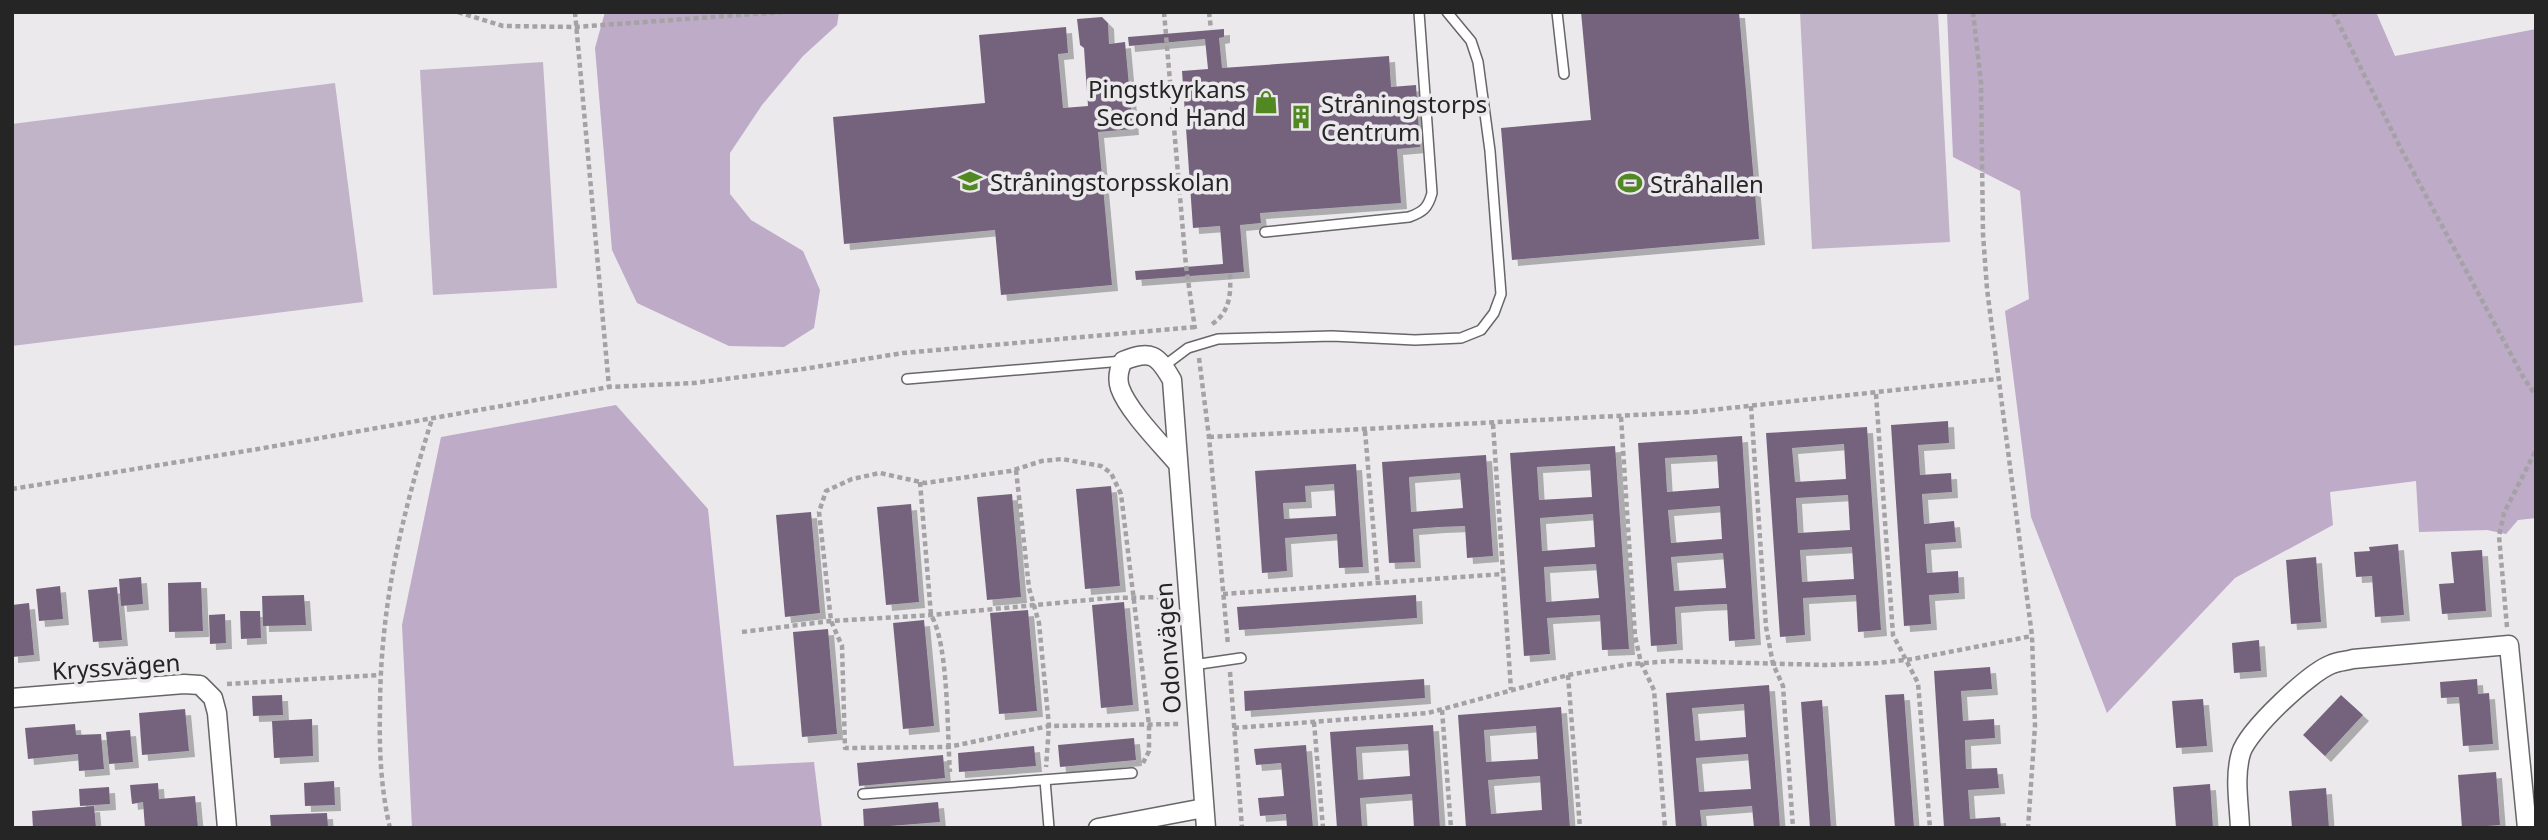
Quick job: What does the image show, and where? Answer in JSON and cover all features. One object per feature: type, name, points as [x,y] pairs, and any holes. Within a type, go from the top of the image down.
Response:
[{"type":"street","points":[[1164,366],[1153,355],[1141,354],[1123,361],[1119,370],[1119,386],[1127,401],[1178,464]]},
{"type":"street","name":"Odonvägen","points":[[1164,366],[1172,380],[1206,828]]},
{"type":"street","points":[[2240,828],[2237,772],[2242,749],[2257,727],[2312,676],[2332,664],[2353,659],[2510,645],[2527,828]]},
{"type":"street","name":"Kryssvägen","points":[[12,698],[184,684],[200,685],[213,698],[217,713],[227,828]]},
{"type":"street","points":[[1098,828],[1204,808]]},
{"type":"lane","points":[[1265,232],[1409,217],[1424,211],[1430,203],[1432,192],[1419,12]]},
{"type":"lane","points":[[1164,366],[1188,348],[1218,339],[1332,336],[1415,340],[1461,338],[1481,330],[1494,313],[1501,294],[1490,151],[1478,62],[1471,41],[1447,12]]},
{"type":"lane","points":[[1557,12],[1564,74]]},
{"type":"lane","points":[[907,379],[1123,361]]},
{"type":"lane","points":[[1193,665],[1241,657]]},
{"type":"lane","points":[[863,794],[1132,773]]},
{"type":"lane","points":[[1045,780],[1049,828]]},
{"type":"path","points":[[458,12],[503,26],[576,27],[782,12]]},
{"type":"path","points":[[575,12],[609,387]]},
{"type":"path","points":[[1164,12],[1186,266],[1209,437],[1242,828]]},
{"type":"path","points":[[1209,12],[1211,29]]},
{"type":"path","points":[[1973,12],[1981,83],[1983,234],[1997,379],[2024,560],[2032,636],[2035,726],[2028,828]]},
{"type":"path","points":[[2333,12],[2409,164],[2522,375],[2536,396]]},
{"type":"path","points":[[12,489],[609,387],[703,383],[903,353],[1195,328],[1213,323],[1223,315],[1229,299],[1230,274]]},
{"type":"path","points":[[1209,437],[1621,417],[1876,394],[1997,379]]},
{"type":"path","points":[[1876,394],[1893,635],[1918,683],[1930,828]]},
{"type":"path","points":[[1751,406],[1766,627],[1773,664],[1783,686],[1793,828]]},
{"type":"path","points":[[1621,417],[1635,636],[1642,663],[1654,690],[1665,828]]},
{"type":"path","points":[[390,828],[383,787],[379,731],[380,675],[386,606],[407,498],[432,419]]},
{"type":"path","points":[[1493,424],[1511,690]]},
{"type":"path","points":[[1365,431],[1378,583]]},
{"type":"path","points":[[2510,645],[2504,611],[2499,536],[2504,513],[2536,450]]},
{"type":"path","points":[[1132,773],[1142,765],[1149,751],[1149,724],[1121,494],[1111,473],[1101,466],[1062,459],[1042,461],[1016,470],[920,482],[880,473],[852,479],[826,491],[819,512],[831,621],[842,646],[845,748],[948,747],[1049,726],[1149,724],[1198,724]]},
{"type":"path","points":[[1016,470],[1029,588],[1039,623],[1049,726],[1045,780]]},
{"type":"path","points":[[920,482],[931,615],[938,627],[942,649],[951,788]]},
{"type":"path","points":[[1223,594],[1503,574]]},
{"type":"path","points":[[742,632],[831,621],[931,615],[1108,598],[1188,596]]},
{"type":"path","points":[[1234,727],[1395,717],[1442,710],[1612,666],[1704,661],[1827,665],[1904,660],[2032,636]]},
{"type":"path","points":[[200,685],[380,675]]},
{"type":"path","points":[[1569,675],[1580,828]]},
{"type":"path","points":[[1442,710],[1451,828]]},
{"type":"path","points":[[1314,722],[1323,828]]},
{"type":"shaded area","points":[[605,12],[839,12],[837,25],[803,56],[762,105],[730,153],[730,194],[751,220],[803,251],[820,290],[814,328],[784,347],[729,346],[637,303],[612,250],[595,48]]},
{"type":"shaded area","points":[[1800,12],[1938,12],[1950,242],[1812,249]]},
{"type":"shaded area","points":[[1947,12],[2376,12],[2395,56],[2536,29],[2536,518],[2518,520],[2506,534],[2487,530],[2419,532],[2416,481],[2330,492],[2333,525],[2235,578],[2107,713],[2031,517],[2005,311],[2029,299],[2020,191],[1953,157]]},
{"type":"shaded area","points":[[543,62],[557,288],[433,295],[420,70]]},
{"type":"shaded area","points":[[335,83],[363,302],[12,346],[12,124]]},
{"type":"shaded area","points":[[616,405],[708,509],[734,766],[814,762],[822,828],[412,828],[402,625],[441,437]]},
{"type":"building","name":"Stråhallen","points":[[1581,12],[1739,12],[1759,239],[1512,260],[1501,128],[1591,120]]},
{"type":"building","name":"Stråningstorpsskolan","points":[[1102,17],[1108,23],[1109,44],[1125,42],[1133,129],[1098,132],[1112,285],[1001,295],[995,230],[844,244],[833,117],[985,103],[979,35],[1066,27],[1068,53],[1058,54],[1063,108],[1088,106],[1084,48],[1080,45],[1077,19]]},
{"type":"building","name":"Stråningstorps Centrum","points":[[1224,29],[1224,37],[1219,38],[1222,68],[1389,56],[1391,87],[1416,85],[1420,147],[1397,149],[1401,203],[1260,213],[1261,223],[1240,225],[1244,272],[1136,280],[1135,271],[1223,264],[1220,226],[1193,228],[1182,71],[1208,69],[1205,39],[1129,46],[1128,37]]},
{"type":"building","points":[[1948,421],[1949,443],[1918,445],[1920,475],[1951,473],[1952,492],[1922,494],[1924,524],[1954,521],[1956,542],[1925,544],[1927,573],[1958,571],[1959,593],[1929,595],[1931,624],[1904,626],[1891,425]]},
{"type":"building","points":[[1867,427],[1881,630],[1858,632],[1856,595],[1803,598],[1805,635],[1780,637],[1766,433]],"holes":[[[1844,444],[1846,479],[1795,482],[1792,448]],[[1848,495],[1850,530],[1798,533],[1796,498]],[[1852,547],[1854,579],[1802,582],[1800,550]]]},
{"type":"building","points":[[1742,436],[1755,639],[1729,641],[1727,604],[1701,605],[1675,607],[1677,644],[1651,646],[1638,443]],"holes":[[[1717,455],[1719,488],[1667,492],[1665,458]],[[1720,506],[1722,539],[1671,543],[1668,510]],[[1723,553],[1726,588],[1674,591],[1671,557]]]},
{"type":"building","points":[[1615,446],[1629,649],[1602,650],[1600,615],[1547,618],[1550,654],[1524,656],[1510,453]],"holes":[[[1590,464],[1592,497],[1539,500],[1537,467]],[[1593,514],[1595,547],[1542,551],[1540,518]],[[1596,564],[1599,598],[1546,602],[1544,567]]]},
{"type":"building","points":[[1486,455],[1493,556],[1467,558],[1465,526],[1439,527],[1413,529],[1415,562],[1389,563],[1382,462]],"holes":[[[1460,473],[1463,508],[1411,512],[1409,477]]]},
{"type":"building","points":[[1356,464],[1363,567],[1339,568],[1337,534],[1285,538],[1287,571],[1262,573],[1255,471]],"holes":[[[1334,484],[1336,516],[1284,519],[1283,503],[1306,502],[1305,486]]]},
{"type":"building","points":[[1111,486],[1120,586],[1085,589],[1076,489]]},
{"type":"building","points":[[1012,494],[1021,597],[987,600],[977,497]]},
{"type":"building","points":[[911,504],[919,602],[886,605],[877,507]]},
{"type":"building","points":[[811,512],[820,613],[785,617],[776,515]]},
{"type":"building","points":[[2398,544],[2404,615],[2375,617],[2372,576],[2356,577],[2354,552],[2370,551],[2369,547]]},
{"type":"building","points":[[2482,550],[2486,611],[2442,614],[2439,584],[2454,583],[2451,552]]},
{"type":"building","points":[[2316,557],[2321,622],[2291,624],[2286,560]]},
{"type":"building","points":[[141,577],[143,604],[121,606],[119,579]]},
{"type":"building","points":[[201,582],[203,631],[169,632],[168,583]]},
{"type":"building","points":[[60,586],[63,619],[39,621],[36,589]]},
{"type":"building","points":[[117,587],[122,640],[93,642],[88,590]]},
{"type":"building","points":[[304,595],[306,625],[263,626],[262,596]]},
{"type":"building","points":[[1416,595],[1417,618],[1239,630],[1237,607]]},
{"type":"building","points":[[1124,602],[1133,705],[1101,708],[1092,605]]},
{"type":"building","points":[[29,603],[34,655],[12,657],[12,605]]},
{"type":"building","points":[[1028,610],[1037,711],[999,714],[990,613]]},
{"type":"building","points":[[240,611],[260,611],[261,638],[241,639]]},
{"type":"building","points":[[225,614],[226,643],[210,644],[209,615]]},
{"type":"building","points":[[924,620],[934,726],[903,729],[893,623]]},
{"type":"building","points":[[828,629],[837,734],[802,737],[793,632]]},
{"type":"building","points":[[2259,640],[2261,671],[2234,673],[2232,643]]},
{"type":"building","points":[[1990,667],[1992,689],[1961,691],[1963,721],[1994,719],[1995,738],[1965,740],[1966,769],[1997,768],[1999,788],[1968,790],[1970,819],[2000,817],[2001,828],[1944,828],[1934,671]]},
{"type":"building","points":[[1424,679],[1425,698],[1245,711],[1244,691]]},
{"type":"building","points":[[2477,679],[2478,694],[2489,693],[2493,744],[2463,746],[2459,697],[2441,698],[2440,682]]},
{"type":"building","points":[[1769,685],[1780,828],[1754,828],[1752,806],[1700,810],[1702,828],[1676,828],[1666,693]],"holes":[[[1744,704],[1746,737],[1695,741],[1692,708]],[[1748,754],[1751,789],[1699,792],[1696,758]]]},
{"type":"building","points":[[1904,694],[1914,828],[1895,828],[1885,695]]},
{"type":"building","points":[[282,695],[283,715],[253,716],[252,696]]},
{"type":"building","points":[[2341,695],[2363,715],[2325,756],[2303,735]]},
{"type":"building","points":[[2203,699],[2207,746],[2176,748],[2172,701]]},
{"type":"building","points":[[1822,700],[1831,828],[1810,828],[1801,702]]},
{"type":"building","points":[[1561,707],[1570,828],[1466,828],[1458,715]],"holes":[[[1536,726],[1538,759],[1486,762],[1484,730]],[[1540,776],[1542,810],[1491,814],[1488,780]]]},
{"type":"building","points":[[185,709],[189,751],[142,755],[139,713]]},
{"type":"building","points":[[312,719],[313,756],[274,758],[272,721]]},
{"type":"building","points":[[75,724],[76,735],[101,734],[104,769],[79,771],[78,754],[28,759],[25,728]]},
{"type":"building","points":[[1433,725],[1440,828],[1414,828],[1412,794],[1360,798],[1362,828],[1337,828],[1330,732]],"holes":[[[1408,744],[1410,776],[1358,780],[1356,747]]]},
{"type":"building","points":[[130,730],[133,762],[109,764],[106,732]]},
{"type":"building","points":[[1134,738],[1136,760],[1060,767],[1058,745]]},
{"type":"building","points":[[1306,745],[1313,828],[1287,828],[1286,814],[1260,816],[1258,798],[1284,796],[1281,763],[1256,765],[1254,749]]},
{"type":"building","points":[[1034,746],[1036,766],[959,772],[958,753]]},
{"type":"building","points":[[943,755],[945,778],[859,786],[857,763]]},
{"type":"building","points":[[2496,772],[2500,825],[2462,828],[2458,775]]},
{"type":"building","points":[[334,781],[335,805],[305,806],[304,783]]},
{"type":"building","points":[[158,783],[159,799],[195,796],[198,828],[145,828],[143,802],[132,804],[130,785]]},
{"type":"building","points":[[2210,784],[2213,828],[2176,828],[2173,787]]},
{"type":"building","points":[[109,787],[110,804],[80,806],[79,789]]},
{"type":"building","points":[[2326,788],[2329,828],[2292,828],[2289,791]]},
{"type":"building","points":[[938,802],[940,822],[864,828],[863,809]]},
{"type":"building","points":[[94,806],[96,828],[33,828],[32,811]]},
{"type":"building","points":[[327,813],[328,828],[271,828],[270,815]]},
{"type":"place","name":"Pingstkyrkans Second Hand","points":[[1266,102]]},
{"type":"place","name":"Stråningstorps Centrum","points":[[1301,117]]},
{"type":"place","name":"Stråningstorpsskolan","points":[[970,181]]},
{"type":"place","name":"Stråhallen","points":[[1630,183]]}]
